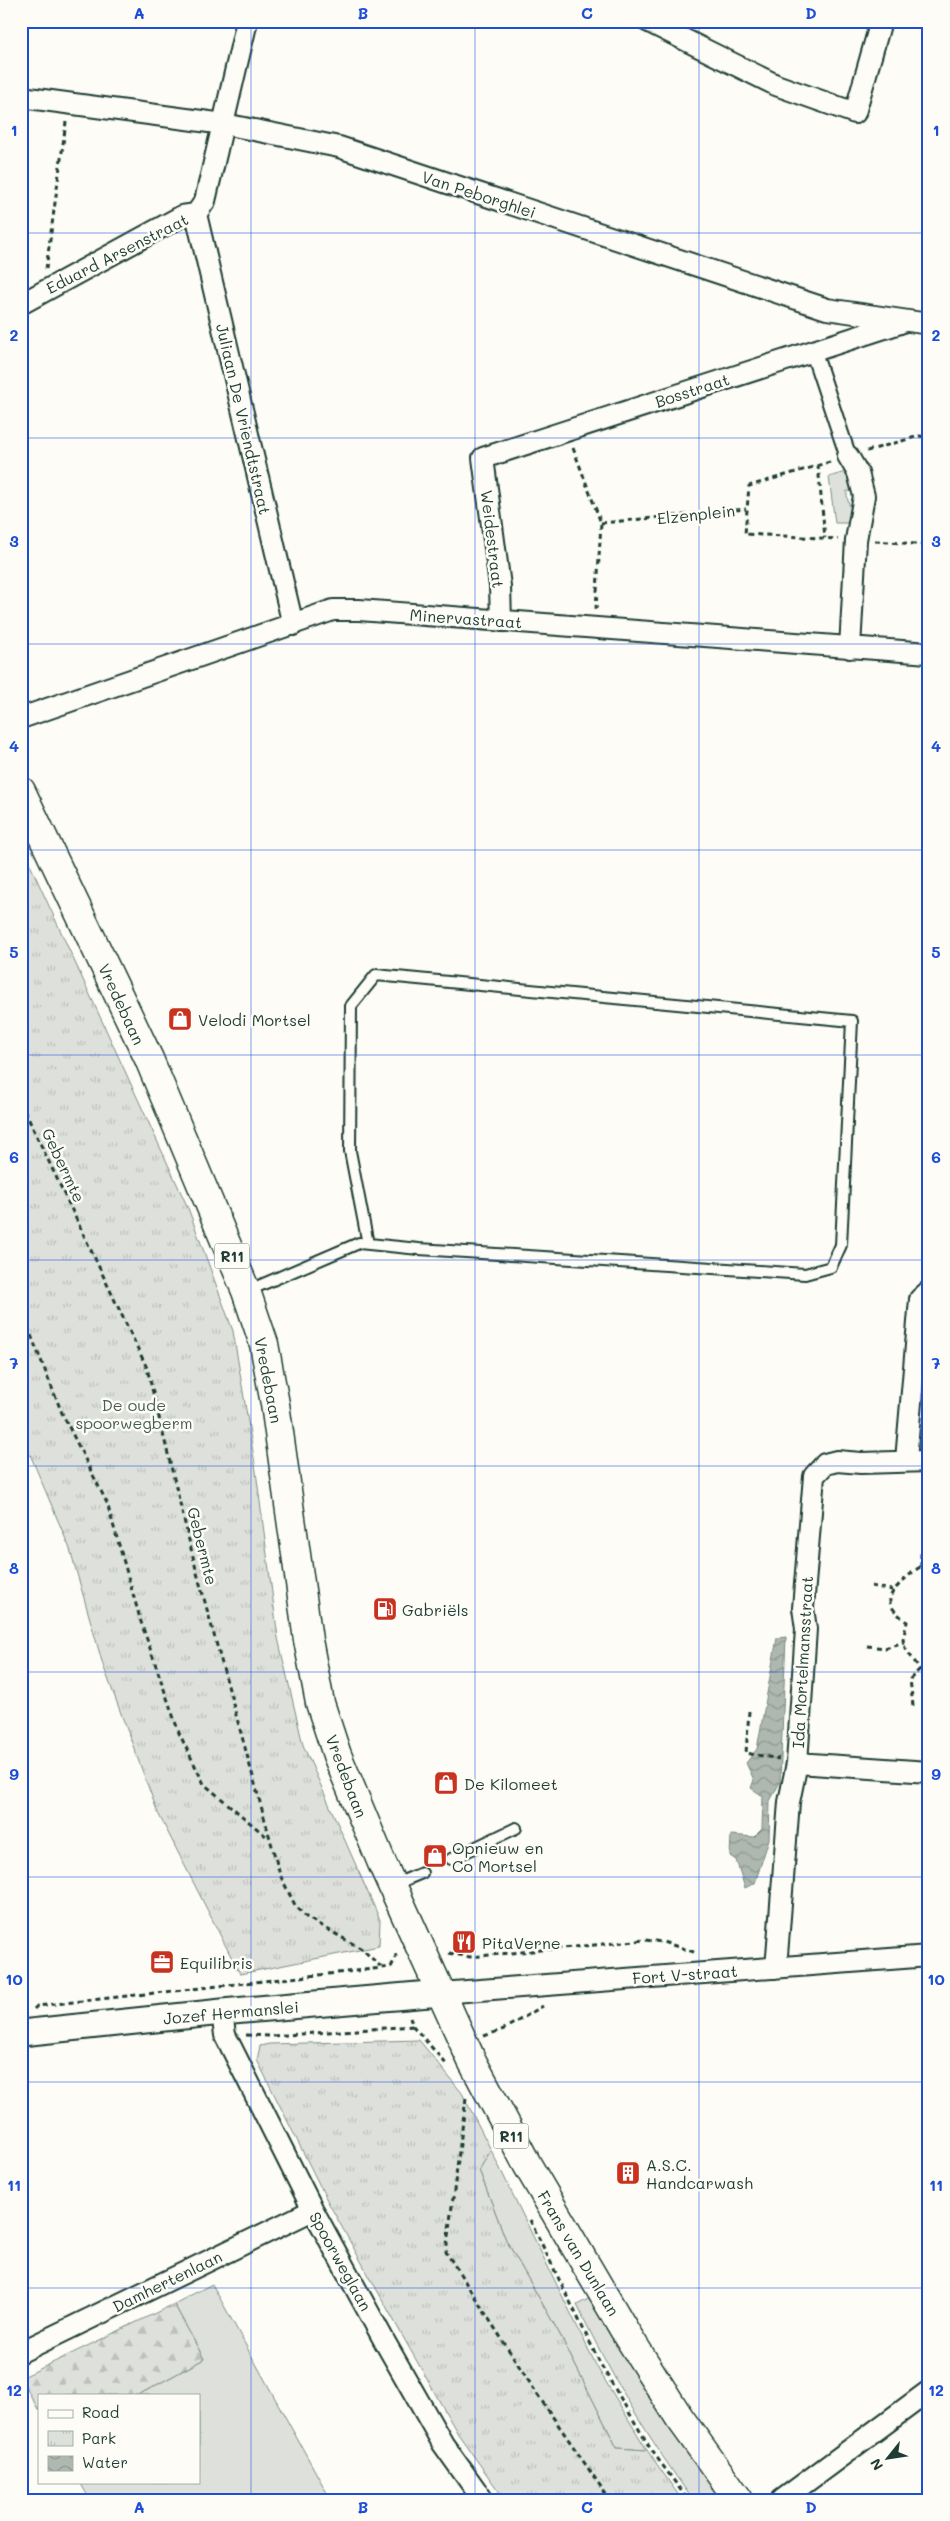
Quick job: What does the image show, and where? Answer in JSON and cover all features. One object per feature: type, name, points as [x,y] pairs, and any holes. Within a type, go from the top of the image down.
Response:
[{"type":"main road","name":"Vredebaan","points":[[21,790],[149,1060],[246,1291],[264,1344],[276,1404],[308,1640],[320,1703],[337,1755],[392,1886],[441,1993]]},
{"type":"main road","name":"Frans van Dunlaan","points":[[441,1993],[464,2043],[528,2166],[626,2333],[679,2417],[738,2500]]},
{"type":"street","name":"Eduard Arsenstraat","points":[[21,304],[182,216],[196,214],[206,201],[247,21]]},
{"type":"street","points":[[647,21],[776,85],[855,113],[881,21]]},
{"type":"street","name":"Van Peborghlei","points":[[21,97],[224,124],[338,147],[827,309],[902,322],[929,324]]},
{"type":"street","name":"Juliaan De Vriendtstraat","points":[[196,214],[293,625]]},
{"type":"street","name":"Bosstraat","points":[[483,458],[902,322]]},
{"type":"street","points":[[813,351],[848,456],[858,473],[864,496],[856,540],[850,648]]},
{"type":"street","name":"Weidestraat","points":[[483,458],[500,586],[501,621]]},
{"type":"street","name":"Minervastraat","points":[[21,718],[333,610],[929,653]]},
{"type":"street","points":[[906,1460],[924,1295]]},
{"type":"street","name":"Ida Mortelmansstraat","points":[[776,1968],[789,1802],[797,1763],[806,1629],[803,1608],[814,1476],[825,1464],[837,1461],[861,1463],[906,1460],[929,1461]]},
{"type":"street","points":[[797,1763],[929,1772]]},
{"type":"street","name":"Fort V-straat","points":[[441,1993],[929,1956]]},
{"type":"street","name":"Jozef Hermanslei","points":[[21,2034],[222,2012],[441,1993]]},
{"type":"street","name":"Spoorweglaan","points":[[222,2012],[225,2036],[313,2210],[443,2444],[483,2500]]},
{"type":"street","name":"Damhertenlaan","points":[[21,2352],[313,2210]]},
{"type":"street","points":[[782,2500],[929,2391]]},
{"type":"lane","points":[[246,1291],[359,1243],[368,1244],[805,1274],[831,1267],[841,1245],[852,1021],[376,975],[351,1006],[350,1151],[368,1244]]},
{"type":"lane","points":[[451,1859],[516,1828]]},
{"type":"lane","points":[[392,1886],[422,1873]]},
{"type":"path","points":[[43,292],[68,103]]},
{"type":"path","points":[[567,431],[601,524],[595,628]]},
{"type":"path","points":[[818,465],[825,538]]},
{"type":"path","name":"Elzenplein","points":[[601,524],[746,509],[745,534],[929,545]]},
{"type":"path","name":"Gebermte","points":[[21,1103],[147,1368],[197,1574],[268,1838],[280,1875],[295,1905],[306,1917],[362,1949],[381,1968]]},
{"type":"path","points":[[21,1310],[62,1413],[107,1503],[141,1622],[180,1733],[204,1784],[268,1838]]},
{"type":"path","points":[[921,1567],[921,1554],[925,1539]]},
{"type":"path","points":[[920,1670],[905,1648],[907,1622],[893,1611],[890,1600],[892,1590],[915,1569],[929,1566]]},
{"type":"path","points":[[871,1586],[892,1590]]},
{"type":"path","points":[[867,1646],[885,1648],[904,1642]]},
{"type":"path","points":[[913,1706],[910,1679],[920,1670],[928,1670]]},
{"type":"path","points":[[749,1711],[746,1753],[797,1763]]},
{"type":"path","points":[[396,1958],[447,1953],[470,1957],[645,1940],[663,1942],[699,1954]]},
{"type":"path","points":[[32,2011],[37,2006],[391,1967],[396,1958],[394,1949]]},
{"type":"path","points":[[436,2052],[504,2029],[548,2003]]},
{"type":"path","points":[[248,2035],[272,2036],[413,2026],[452,2072]]},
{"type":"path","points":[[470,2099],[467,2092],[446,2252],[537,2394],[610,2500]]},
{"type":"path","points":[[529,2217],[601,2365],[650,2448],[688,2500]]},
{"type":"green space","points":[[852,470],[859,492],[847,491],[847,495],[856,523],[835,523],[829,477]]},
{"type":"green space","name":"De oude spoorwegberm","points":[[21,845],[188,1208],[233,1331],[255,1464],[278,1638],[303,1745],[380,1920],[379,1946],[240,1974],[158,1813],[103,1665],[70,1549],[21,1433]]},
{"type":"green space","points":[[419,2040],[462,2093],[491,2150],[479,2170],[506,2240],[559,2333],[617,2448],[647,2450],[682,2500],[505,2500],[458,2434],[402,2335],[328,2202],[257,2060],[260,2046],[269,2044]]},
{"type":"green space","points":[[491,2150],[597,2367],[647,2450],[617,2448],[559,2333],[506,2240],[479,2170]]},
{"type":"green space","points":[[212,2284],[331,2500],[90,2500],[81,2484],[200,2484],[200,2394],[140,2394],[204,2359],[174,2304]]},
{"type":"green space","points":[[590,2298],[722,2500],[693,2500],[645,2429],[616,2381],[577,2305]]},
{"type":"green space","points":[[174,2304],[204,2359],[140,2394],[38,2394],[38,2409],[21,2378]]},
{"type":"water","points":[[786,1637],[780,1782],[770,1801],[769,1839],[755,1883],[745,1888],[736,1860],[730,1856],[731,1835],[754,1837],[762,1829],[763,1796],[751,1788],[754,1780],[746,1763],[757,1749],[777,1638]]},
{"type":"place","name":"Velodi Mortsel","points":[[180,1019]]},
{"type":"place","name":"Gabriëls","points":[[385,1609]]},
{"type":"place","name":"De Kilomeet","points":[[446,1783]]},
{"type":"place","name":"Opnieuw en Co Mortsel","points":[[435,1856]]},
{"type":"place","name":"PitaVerne","points":[[464,1942]]},
{"type":"place","name":"Equilibris","points":[[162,1962]]},
{"type":"place","name":"A.S.C. Handcarwash","points":[[628,2173]]}]
